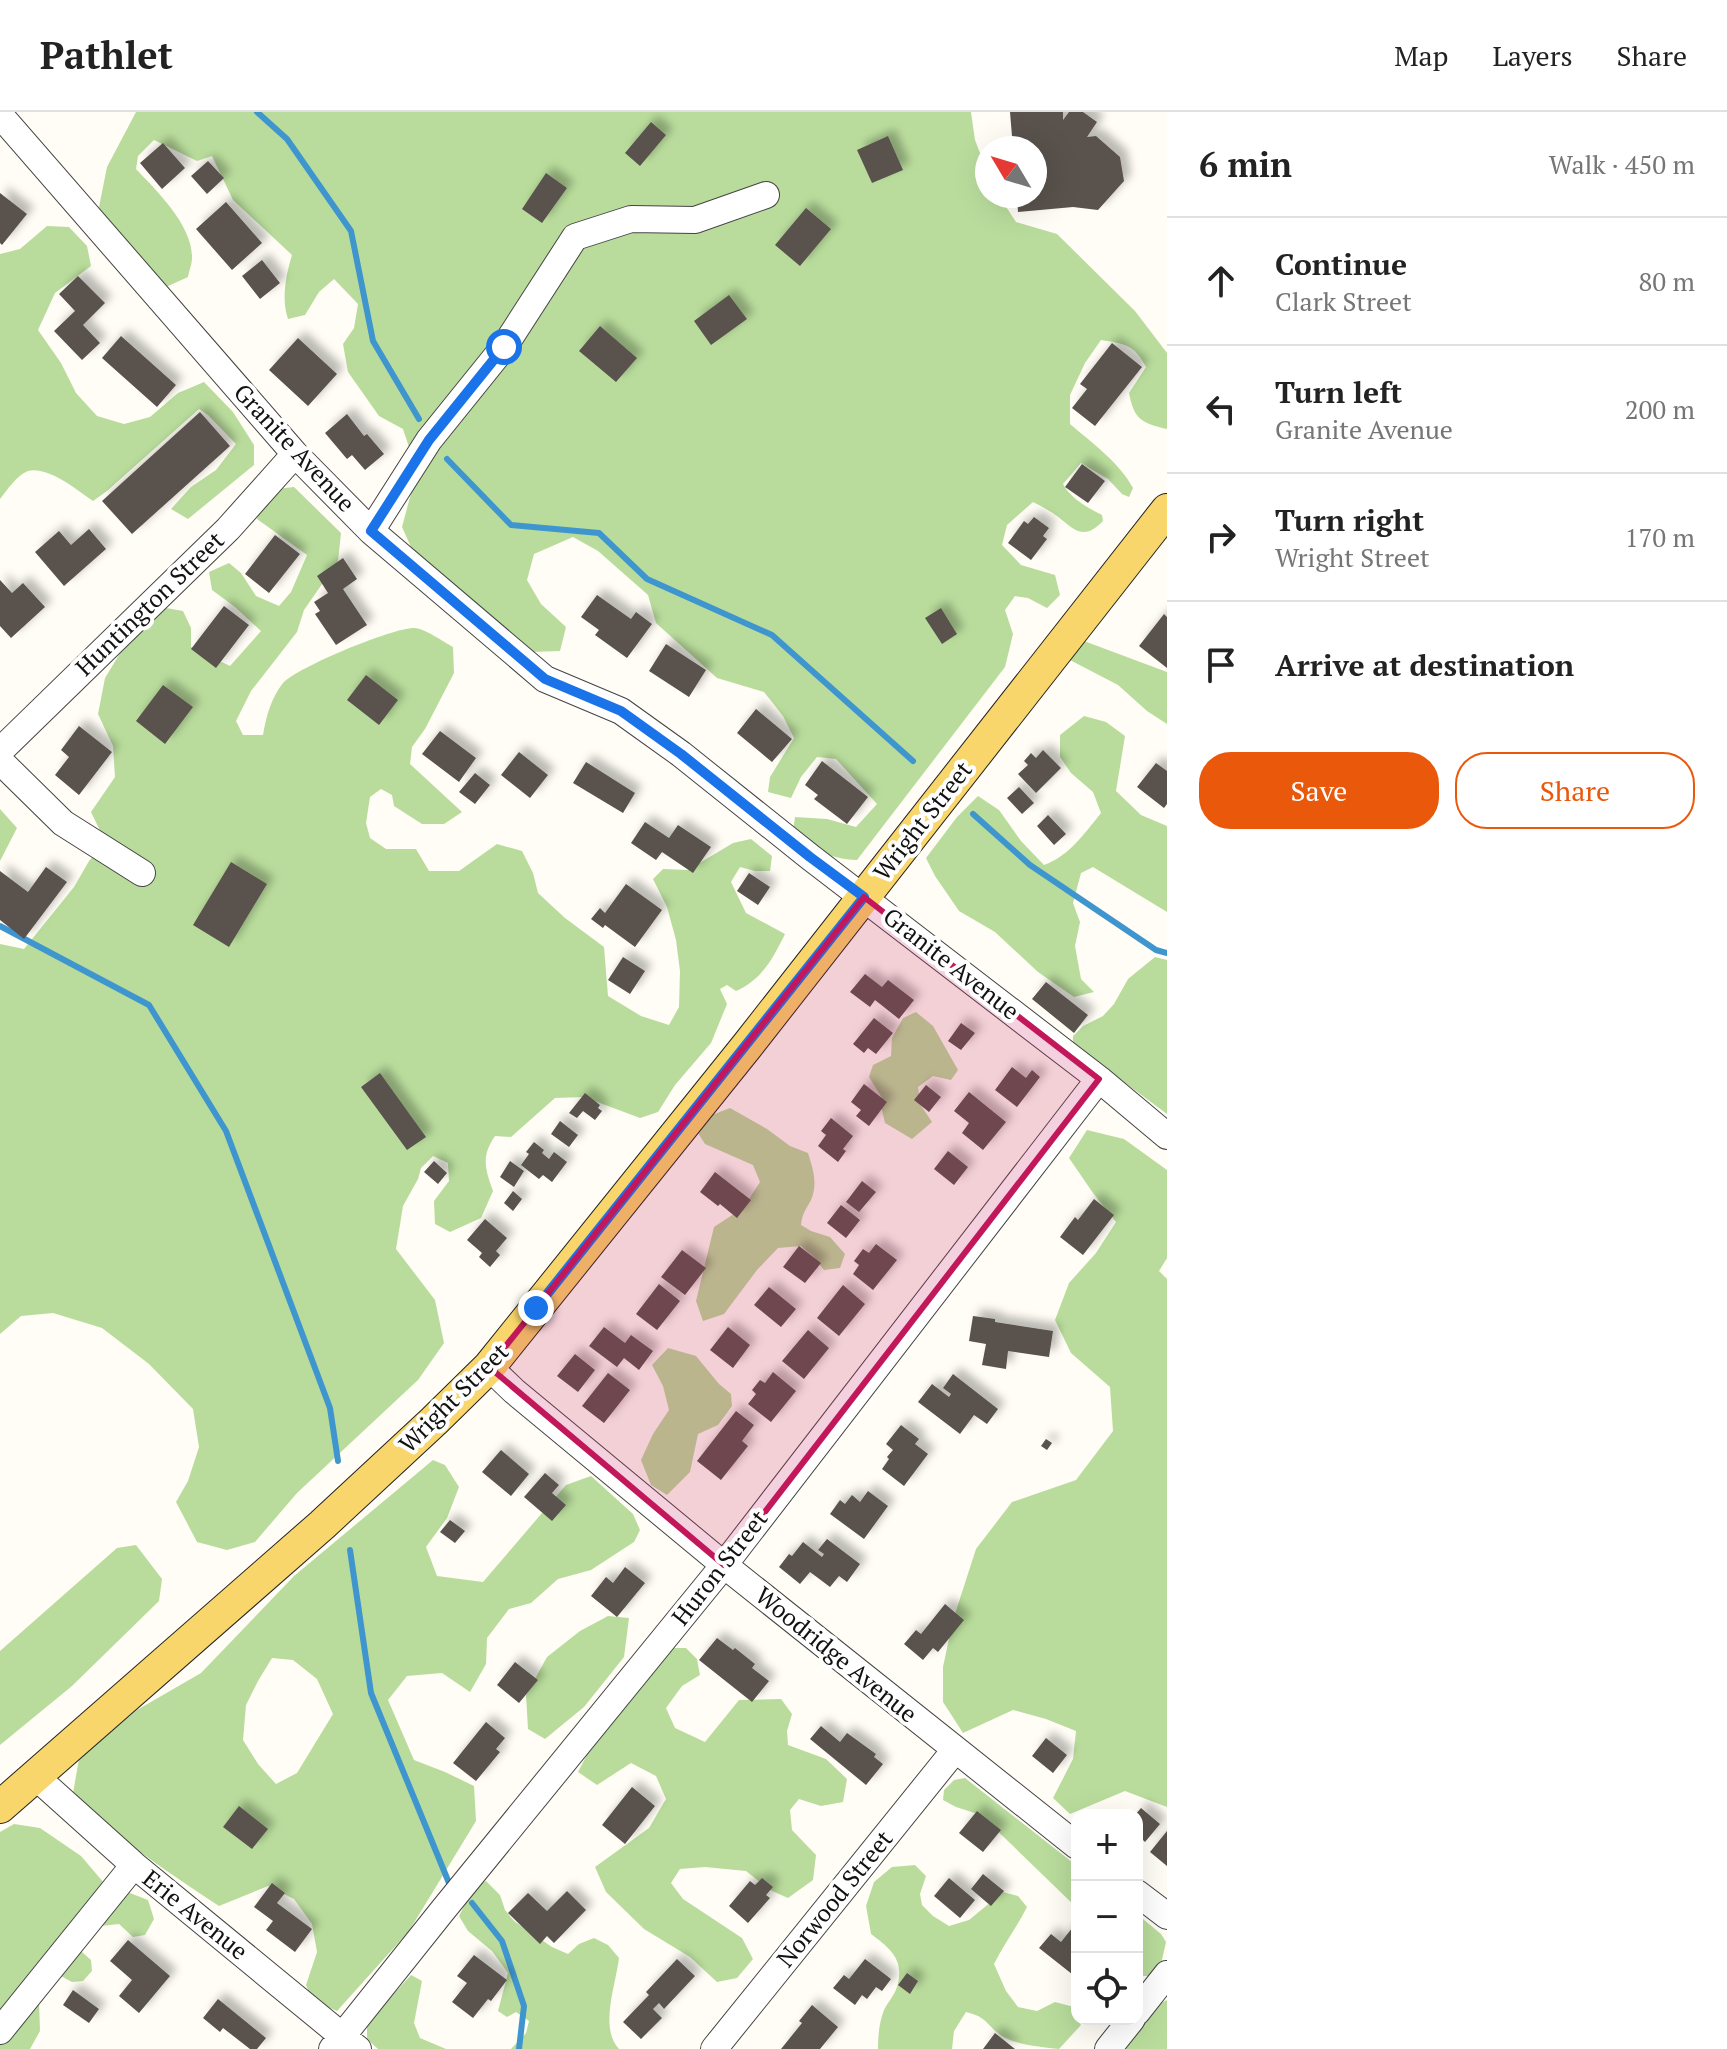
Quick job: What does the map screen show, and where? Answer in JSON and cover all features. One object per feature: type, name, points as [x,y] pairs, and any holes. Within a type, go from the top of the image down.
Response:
[{"type":"main road","name":"Wright Street","points":[[0,1807],[322,1525],[489,1367],[864,897],[1167,510]]},
{"type":"street","name":"Granite Avenue","points":[[0,115],[295,454],[371,531],[545,679],[621,711],[681,754],[1099,1079],[1167,1136]]},
{"type":"street","points":[[371,531],[429,440],[504,347],[575,237],[631,219],[695,220],[766,195]]},
{"type":"street","name":"Huntington Street","points":[[0,751],[228,529],[295,454]]},
{"type":"street","points":[[0,761],[63,823],[142,873]]},
{"type":"street","name":"Huron Street","points":[[344,2045],[443,1910],[724,1565],[1099,1079]]},
{"type":"street","name":"Woodridge Avenue","points":[[489,1367],[724,1565],[1071,1841]]},
{"type":"street","name":"Norwood Street","points":[[714,2049],[955,1750]]},
{"type":"street","name":"Erie Avenue","points":[[35,1776],[344,2045]]},
{"type":"street","points":[[0,2031],[134,1865]]},
{"type":"street","points":[[1143,1898],[1167,1916]]},
{"type":"street","points":[[1143,2004],[1167,1974]]},
{"type":"street","points":[[1108,2049],[1127,2025]]},
{"type":"highlighted area","points":[[864,897],[1099,1079],[724,1565],[489,1367]]},
{"type":"green space","points":[[136,112],[971,112],[975,140],[975,208],[1007,208],[1016,222],[1057,234],[1135,311],[1167,353],[1167,429],[1145,422],[1133,409],[1129,393],[1146,367],[1142,359],[1128,346],[1101,340],[1085,363],[1070,395],[1070,424],[1120,470],[1133,488],[1129,497],[1108,479],[1081,463],[1063,484],[1085,506],[1102,515],[1103,521],[1095,528],[1082,532],[1076,530],[1033,502],[1007,525],[1002,545],[1021,565],[1055,575],[1060,595],[1047,608],[1028,598],[1015,596],[1005,610],[1013,634],[1005,667],[857,860],[830,855],[793,831],[795,817],[827,819],[856,827],[877,804],[836,759],[817,757],[801,777],[791,798],[768,792],[770,777],[794,738],[783,716],[764,692],[717,678],[656,623],[648,595],[598,551],[573,537],[534,554],[527,580],[541,604],[566,627],[560,651],[530,652],[415,556],[402,527],[417,471],[403,429],[379,416],[348,372],[343,344],[354,328],[358,304],[334,279],[319,292],[305,315],[288,319],[286,279],[292,255],[233,200],[212,156],[197,161],[154,140],[138,156],[136,169],[172,210],[191,246],[188,277],[166,287],[110,230],[99,207],[107,167]]},
{"type":"green space","points":[[47,226],[69,227],[87,246],[91,266],[55,293],[38,330],[61,363],[76,393],[97,416],[124,424],[150,417],[178,393],[204,382],[233,412],[254,445],[254,465],[188,519],[171,509],[191,487],[216,470],[236,444],[199,409],[93,501],[62,480],[36,470],[20,476],[0,499],[0,254],[20,249]]},
{"type":"green space","points":[[294,487],[341,533],[338,561],[304,610],[297,632],[251,691],[236,721],[243,735],[263,735],[275,695],[292,676],[386,634],[414,628],[423,630],[453,647],[454,673],[425,729],[412,747],[410,764],[462,812],[444,824],[422,824],[394,806],[392,795],[381,789],[370,797],[366,823],[370,838],[386,849],[416,849],[429,871],[459,871],[497,844],[522,851],[533,873],[538,893],[604,947],[608,996],[641,1016],[669,1025],[679,1007],[680,971],[667,907],[653,879],[663,869],[688,870],[733,843],[751,839],[772,856],[770,871],[740,867],[731,882],[746,913],[785,934],[771,960],[753,981],[736,991],[727,985],[720,989],[727,1004],[711,1043],[675,1085],[658,1112],[640,1118],[584,1097],[555,1098],[511,1137],[495,1136],[486,1163],[493,1191],[481,1218],[450,1232],[435,1224],[434,1201],[449,1181],[448,1163],[433,1156],[421,1168],[403,1206],[396,1249],[435,1300],[444,1343],[418,1380],[297,1493],[255,1542],[227,1550],[197,1542],[176,1502],[188,1481],[199,1447],[193,1409],[149,1364],[102,1328],[53,1313],[21,1316],[0,1334],[0,944],[24,949],[74,887],[89,861],[106,843],[91,812],[115,777],[113,746],[98,714],[105,678],[122,650],[166,608],[183,611],[191,628],[191,647],[230,666],[261,631],[212,590],[209,572],[229,563],[241,573],[256,596],[279,606],[291,592],[307,555],[257,519],[261,504],[276,489]]},
{"type":"green space","points":[[1084,641],[1167,672],[1167,724],[1118,685],[1070,660]]},
{"type":"green space","points":[[1084,716],[1106,722],[1125,736],[1116,791],[1141,815],[1167,826],[1167,912],[1093,867],[1081,873],[1073,903],[1080,922],[1075,946],[1081,979],[1094,992],[1074,997],[1038,972],[995,932],[959,911],[926,858],[957,817],[978,796],[999,810],[1021,841],[1044,865],[1069,850],[1101,813],[1093,792],[1071,773],[1060,757],[1060,735]]},
{"type":"green space","points":[[0,809],[17,828],[0,861]]},
{"type":"green space","points":[[1155,957],[1167,960],[1167,1114],[1073,1044],[1073,1036],[1083,1026],[1103,1016],[1128,979]]},
{"type":"green space","points":[[916,1012],[933,1026],[958,1070],[951,1080],[933,1076],[918,1087],[920,1104],[932,1122],[912,1139],[885,1123],[882,1098],[869,1077],[873,1065],[891,1056],[892,1038],[903,1018]]},
{"type":"green space","points":[[730,1108],[790,1146],[808,1153],[814,1188],[801,1225],[830,1237],[845,1254],[840,1268],[824,1270],[801,1246],[778,1248],[724,1314],[703,1321],[696,1301],[714,1227],[743,1208],[760,1182],[753,1165],[705,1144],[698,1133],[712,1115]]},
{"type":"green space","points":[[1087,1130],[1124,1139],[1167,1170],[1167,1258],[1159,1271],[1167,1279],[1167,1807],[1125,1791],[1082,1809],[1071,1809],[1070,1814],[1053,1798],[1073,1759],[1076,1731],[1013,1710],[963,1733],[943,1702],[943,1667],[953,1620],[976,1549],[1012,1502],[1076,1480],[1113,1431],[1110,1387],[1071,1353],[1055,1320],[1069,1283],[1096,1253],[1116,1222],[1069,1158]]},
{"type":"green space","points":[[668,1348],[696,1356],[731,1394],[732,1406],[718,1425],[698,1434],[690,1472],[667,1495],[651,1485],[641,1460],[669,1410],[663,1386],[652,1365]]},
{"type":"green space","points":[[433,1460],[445,1465],[459,1487],[447,1518],[426,1547],[437,1576],[483,1582],[566,1485],[591,1476],[633,1514],[640,1530],[634,1542],[591,1570],[558,1579],[531,1603],[509,1609],[487,1638],[486,1664],[470,1692],[442,1673],[407,1676],[388,1700],[414,1760],[474,1786],[476,1821],[409,1931],[337,2011],[312,2000],[306,1985],[317,1952],[312,1924],[294,1899],[268,1886],[219,1906],[144,1855],[72,1799],[79,1759],[137,1710],[201,1673],[294,1576]],"holes":[[[272,1658],[293,1660],[317,1679],[333,1714],[297,1773],[276,1784],[258,1764],[243,1740],[246,1705]]]},
{"type":"green space","points":[[136,1545],[162,1579],[159,1601],[72,1686],[0,1745],[0,1651],[117,1548]]},
{"type":"green space","points":[[608,1616],[629,1618],[624,1657],[584,1707],[545,1739],[528,1729],[526,1695],[547,1657],[580,1631]]},
{"type":"green space","points":[[670,1648],[686,1648],[697,1659],[700,1675],[682,1686],[666,1708],[675,1728],[705,1742],[739,1700],[781,1699],[792,1714],[787,1731],[788,1745],[826,1759],[847,1779],[843,1802],[821,1806],[799,1799],[790,1810],[792,1830],[816,1855],[813,1880],[788,1898],[770,1890],[746,1871],[705,1867],[680,1869],[671,1883],[683,1899],[742,1938],[753,1959],[737,1978],[717,1982],[690,1957],[644,1929],[606,1892],[595,1867],[649,1828],[666,1799],[656,1776],[631,1763],[597,1785],[578,1772],[592,1745]]},
{"type":"green space","points":[[965,1778],[1071,1861],[1071,1902],[981,1815],[943,1800],[944,1790],[954,1780]]},
{"type":"green space","points":[[14,1824],[40,1828],[81,1856],[104,1883],[148,1900],[154,1919],[145,1935],[133,1937],[119,1924],[101,1926],[81,1942],[82,1952],[91,1960],[92,1971],[83,1981],[72,1982],[59,1975],[39,2001],[40,2031],[30,2049],[0,2049],[0,1832]]},
{"type":"green space","points":[[915,1865],[926,1876],[920,1894],[922,1905],[949,1926],[969,1920],[1003,1892],[1018,1896],[1027,1907],[994,1964],[1006,1991],[1018,2007],[1037,2011],[1055,2002],[1071,2006],[1071,2025],[1081,2025],[1059,2049],[1008,2039],[983,2019],[966,2012],[954,2031],[952,2049],[878,2049],[881,2020],[897,1987],[899,1969],[890,1950],[871,1934],[866,1906],[874,1882],[892,1867]]},
{"type":"green space","points":[[486,1881],[500,1895],[505,1910],[514,1921],[552,1947],[568,1954],[579,1944],[594,1938],[608,1945],[619,1958],[609,2018],[613,2040],[619,2049],[511,2049],[526,2033],[529,2021],[516,2012],[507,2017],[498,2011],[508,1973],[492,1951],[468,1931],[459,1916],[474,1887]]},
{"type":"green space","points":[[1143,1919],[1166,1942],[1161,1964],[1148,1976],[1143,1976]]},
{"type":"green space","points":[[411,1975],[422,1981],[414,2023],[420,2038],[446,2049],[378,2049],[367,2039],[367,2023]]},
{"type":"green space","points":[[1167,2000],[1167,2049],[1125,2049],[1161,2003]]},
{"type":"building","points":[[1010,112],[1063,112],[1063,120],[1069,112],[1083,112],[1097,122],[1087,137],[1096,136],[1120,157],[1124,181],[1098,210],[1073,207],[1018,212],[1018,208],[1047,208],[1047,136],[1012,136]]},
{"type":"building","points":[[651,122],[666,135],[640,166],[625,153]]},
{"type":"building","points":[[888,136],[903,170],[872,183],[857,150]]},
{"type":"building","points":[[163,143],[185,168],[162,189],[140,163]]},
{"type":"building","points":[[208,161],[224,178],[207,194],[191,176]]},
{"type":"building","points":[[546,173],[567,188],[542,223],[522,209]]},
{"type":"building","points":[[0,193],[27,214],[2,245],[0,243]]},
{"type":"building","points":[[226,202],[262,243],[232,270],[196,229]]},
{"type":"building","points":[[806,208],[831,229],[800,266],[775,245]]},
{"type":"building","points":[[262,260],[280,283],[260,299],[242,276]]},
{"type":"building","points":[[78,276],[105,303],[83,325],[100,343],[82,360],[54,331],[75,311],[59,294]]},
{"type":"building","points":[[729,295],[747,319],[711,345],[694,321]]},
{"type":"building","points":[[600,326],[637,358],[616,382],[579,351]]},
{"type":"building","points":[[121,336],[176,385],[157,407],[102,358]]},
{"type":"building","points":[[298,338],[337,374],[308,406],[269,370]]},
{"type":"building","points":[[1112,343],[1142,367],[1095,426],[1072,408],[1087,389],[1080,384]]},
{"type":"building","points":[[200,412],[230,446],[132,534],[102,501]]},
{"type":"building","points":[[347,414],[364,436],[367,434],[384,454],[365,470],[352,455],[347,459],[325,433]]},
{"type":"building","points":[[1082,464],[1105,481],[1088,503],[1065,487]]},
{"type":"building","points":[[1034,517],[1049,528],[1043,536],[1047,539],[1031,560],[1008,543],[1024,521],[1028,524]]},
{"type":"building","points":[[89,529],[106,549],[64,586],[35,552],[59,531],[71,545]]},
{"type":"building","points":[[275,535],[300,554],[269,593],[245,574]]},
{"type":"building","points":[[343,558],[357,579],[343,589],[367,625],[336,645],[315,614],[320,611],[314,602],[328,593],[317,576]]},
{"type":"building","points":[[0,580],[12,593],[23,583],[45,607],[11,638],[0,626]]},
{"type":"building","points":[[597,595],[631,619],[636,612],[652,624],[627,658],[595,635],[599,630],[581,617]]},
{"type":"building","points":[[224,606],[249,625],[216,668],[191,649]]},
{"type":"building","points":[[941,608],[957,634],[942,644],[925,618]]},
{"type":"building","points":[[1164,614],[1167,617],[1167,668],[1139,646]]},
{"type":"building","points":[[666,644],[706,670],[689,697],[649,671]]},
{"type":"building","points":[[366,675],[398,700],[379,725],[347,700]]},
{"type":"building","points":[[163,685],[193,707],[165,744],[136,721]]},
{"type":"building","points":[[756,709],[792,739],[772,762],[737,733]]},
{"type":"building","points":[[79,726],[112,752],[79,795],[55,775],[69,757],[61,750]]},
{"type":"building","points":[[440,731],[476,758],[459,782],[422,754]]},
{"type":"building","points":[[1043,750],[1061,768],[1036,793],[1018,774],[1028,765],[1024,761],[1031,753],[1036,758]]},
{"type":"building","points":[[519,752],[548,775],[530,798],[501,775]]},
{"type":"building","points":[[822,761],[868,797],[847,824],[814,799],[818,795],[805,785]]},
{"type":"building","points":[[586,762],[635,793],[623,813],[573,783]]},
{"type":"building","points":[[1156,763],[1167,771],[1167,804],[1164,808],[1137,787]]},
{"type":"building","points":[[475,773],[490,785],[475,804],[459,792]]},
{"type":"building","points":[[1019,787],[1034,803],[1022,814],[1007,798]]},
{"type":"building","points":[[1048,815],[1066,834],[1054,845],[1037,826]]},
{"type":"building","points":[[645,822],[669,838],[678,825],[711,847],[693,873],[662,852],[656,860],[631,843]]},
{"type":"building","points":[[231,862],[267,884],[229,947],[193,925]]},
{"type":"building","points":[[46,867],[67,882],[24,939],[0,920],[0,871],[28,892]]},
{"type":"building","points":[[749,873],[770,887],[758,905],[737,891]]},
{"type":"building","points":[[626,884],[662,910],[635,947],[605,925],[603,928],[591,919],[600,908],[605,913]]},
{"type":"building","points":[[623,957],[645,971],[630,994],[608,980]]},
{"type":"building","points":[[865,974],[882,987],[888,980],[914,1000],[899,1019],[875,1000],[870,1007],[850,992]]},
{"type":"building","points":[[1046,982],[1088,1015],[1074,1033],[1032,999]]},
{"type":"building","points":[[874,1018],[893,1033],[876,1054],[868,1048],[864,1053],[853,1044]]},
{"type":"building","points":[[961,1023],[975,1033],[961,1050],[948,1041]]},
{"type":"building","points":[[1012,1067],[1026,1078],[1032,1070],[1040,1077],[1017,1107],[995,1090]]},
{"type":"building","points":[[380,1073],[426,1137],[407,1150],[361,1087]]},
{"type":"building","points":[[864,1084],[887,1102],[869,1126],[856,1116],[861,1110],[851,1102]]},
{"type":"building","points":[[926,1085],[941,1097],[929,1112],[914,1100]]},
{"type":"building","points":[[969,1092],[1006,1122],[983,1150],[962,1133],[969,1123],[954,1111]]},
{"type":"building","points":[[585,1093],[600,1105],[598,1108],[602,1111],[595,1120],[583,1111],[577,1118],[569,1113]]},
{"type":"building","points":[[831,1118],[853,1136],[838,1162],[818,1146],[826,1135],[821,1131]]},
{"type":"building","points":[[560,1121],[578,1135],[569,1147],[551,1134]]},
{"type":"building","points":[[534,1142],[549,1159],[554,1152],[567,1162],[552,1182],[543,1175],[539,1179],[521,1165]]},
{"type":"building","points":[[948,1151],[968,1167],[954,1185],[934,1169]]},
{"type":"building","points":[[434,1161],[447,1173],[438,1184],[424,1172]]},
{"type":"building","points":[[510,1161],[524,1171],[514,1187],[500,1177]]},
{"type":"building","points":[[715,1172],[751,1200],[737,1218],[700,1192]]},
{"type":"building","points":[[862,1181],[876,1192],[859,1212],[846,1202]]},
{"type":"building","points":[[513,1191],[522,1199],[513,1211],[504,1203]]},
{"type":"building","points":[[1094,1199],[1114,1215],[1083,1255],[1060,1237]]},
{"type":"building","points":[[841,1205],[860,1220],[846,1238],[827,1223]]},
{"type":"building","points":[[485,1219],[507,1238],[496,1251],[500,1255],[490,1267],[479,1257],[482,1253],[467,1240]]},
{"type":"building","points":[[876,1244],[897,1260],[873,1290],[853,1274],[859,1265],[854,1261],[863,1249],[869,1253]]},
{"type":"building","points":[[799,1246],[821,1263],[805,1283],[783,1267]]},
{"type":"building","points":[[682,1250],[706,1268],[685,1295],[661,1277]]},
{"type":"building","points":[[659,1284],[680,1301],[657,1330],[636,1314]]},
{"type":"building","points":[[843,1285],[865,1304],[839,1336],[817,1318]]},
{"type":"building","points":[[769,1287],[796,1309],[781,1327],[754,1305]]},
{"type":"building","points":[[973,1316],[1053,1331],[1049,1357],[1008,1351],[1006,1369],[982,1365],[986,1344],[969,1341]]},
{"type":"building","points":[[604,1327],[625,1343],[631,1335],[653,1351],[639,1370],[624,1358],[617,1367],[589,1346]]},
{"type":"building","points":[[728,1327],[750,1345],[733,1368],[710,1350]]},
{"type":"building","points":[[808,1330],[829,1348],[804,1379],[782,1361]]},
{"type":"building","points":[[575,1354],[595,1370],[578,1392],[557,1376]]},
{"type":"building","points":[[773,1372],[796,1391],[771,1422],[748,1404],[756,1394],[752,1390],[760,1380],[765,1383]]},
{"type":"building","points":[[608,1373],[630,1390],[604,1423],[582,1406]]},
{"type":"building","points":[[953,1374],[998,1409],[987,1424],[974,1415],[960,1434],[918,1402],[932,1384],[949,1397],[951,1394],[943,1388]]},
{"type":"building","points":[[736,1411],[754,1425],[742,1441],[748,1446],[721,1480],[697,1461]]},
{"type":"building","points":[[901,1425],[919,1439],[915,1444],[928,1454],[904,1486],[882,1469],[893,1450],[886,1444]]},
{"type":"building","points":[[1046,1439],[1052,1443],[1047,1450],[1041,1446]]},
{"type":"building","points":[[501,1450],[529,1474],[511,1496],[482,1472]]},
{"type":"building","points":[[545,1473],[559,1485],[552,1493],[566,1505],[552,1521],[524,1497]]},
{"type":"building","points":[[868,1491],[888,1506],[864,1539],[830,1514],[840,1500],[845,1504],[852,1495],[860,1502]]},
{"type":"building","points":[[450,1520],[465,1531],[455,1543],[440,1532]]},
{"type":"building","points":[[827,1539],[860,1564],[847,1582],[839,1576],[830,1587],[810,1572],[800,1584],[779,1567],[803,1542],[822,1557],[824,1554],[818,1550]]},
{"type":"building","points":[[625,1567],[645,1583],[617,1617],[591,1596],[606,1577],[613,1583]]},
{"type":"building","points":[[945,1604],[964,1620],[938,1652],[933,1648],[923,1660],[904,1644],[916,1630],[921,1634]]},
{"type":"building","points":[[717,1638],[755,1664],[752,1668],[769,1681],[752,1702],[699,1660]]},
{"type":"building","points":[[515,1662],[538,1680],[519,1703],[497,1685]]},
{"type":"building","points":[[486,1722],[505,1738],[496,1749],[500,1752],[476,1781],[453,1763]]},
{"type":"building","points":[[821,1726],[840,1742],[847,1733],[876,1754],[874,1757],[883,1764],[866,1785],[810,1739]]},
{"type":"building","points":[[1046,1738],[1067,1755],[1053,1773],[1032,1756]]},
{"type":"building","points":[[632,1787],[655,1806],[625,1844],[602,1825]]},
{"type":"building","points":[[239,1806],[268,1829],[252,1849],[223,1827]]},
{"type":"building","points":[[1143,1810],[1160,1824],[1145,1842],[1143,1840]]},
{"type":"building","points":[[977,1811],[1001,1830],[983,1852],[959,1833]]},
{"type":"building","points":[[1167,1831],[1167,1866],[1150,1852]]},
{"type":"building","points":[[983,1874],[1004,1891],[991,1906],[971,1889]]},
{"type":"building","points":[[762,1878],[773,1887],[766,1895],[770,1898],[748,1923],[729,1906],[750,1881],[755,1885]]},
{"type":"building","points":[[949,1878],[975,1900],[960,1918],[934,1896]]},
{"type":"building","points":[[272,1883],[285,1893],[277,1903],[312,1929],[295,1952],[266,1930],[273,1921],[254,1907]]},
{"type":"building","points":[[567,1891],[586,1910],[554,1943],[547,1936],[540,1944],[508,1913],[528,1893],[547,1911]]},
{"type":"building","points":[[1071,1930],[1071,1973],[1039,1948],[1051,1934],[1061,1942]]},
{"type":"building","points":[[128,1940],[170,1976],[139,2013],[119,1996],[132,1980],[110,1961]]},
{"type":"building","points":[[474,1955],[507,1980],[473,2018],[452,2002],[467,1983],[457,1976]]},
{"type":"building","points":[[677,1959],[695,1976],[664,2009],[659,2003],[653,2009],[662,2018],[641,2039],[623,2022]]},
{"type":"building","points":[[865,1959],[891,1979],[882,1991],[876,1987],[867,1999],[862,1995],[855,2005],[833,1988],[844,1975],[849,1979]]},
{"type":"building","points":[[907,1973],[918,1981],[910,1994],[898,1985]]},
{"type":"building","points":[[73,1990],[99,2009],[89,2023],[63,2005]]},
{"type":"building","points":[[218,1999],[266,2038],[257,2049],[250,2049],[223,2028],[220,2032],[203,2018]]},
{"type":"building","points":[[812,2005],[838,2027],[820,2049],[781,2049],[802,2023],[799,2021]]},
{"type":"building","points":[[995,2033],[1015,2049],[983,2049]]},
{"type":"waterway","points":[[257,112],[287,139],[351,231],[373,341],[419,419]]},
{"type":"waterway","points":[[447,459],[511,525],[599,533],[647,579],[772,635],[913,761]]},
{"type":"waterway","points":[[973,814],[1030,865],[1156,950],[1167,953]]},
{"type":"waterway","points":[[0,926],[149,1005],[226,1131],[330,1408],[338,1461]]},
{"type":"waterway","points":[[350,1550],[371,1693],[449,1883]]},
{"type":"waterway","points":[[472,1903],[502,1941],[524,2006],[519,2049]]},
{"type":"route","points":[[504,347],[429,440],[371,531],[545,679],[621,711],[864,897],[536,1308]]}]
